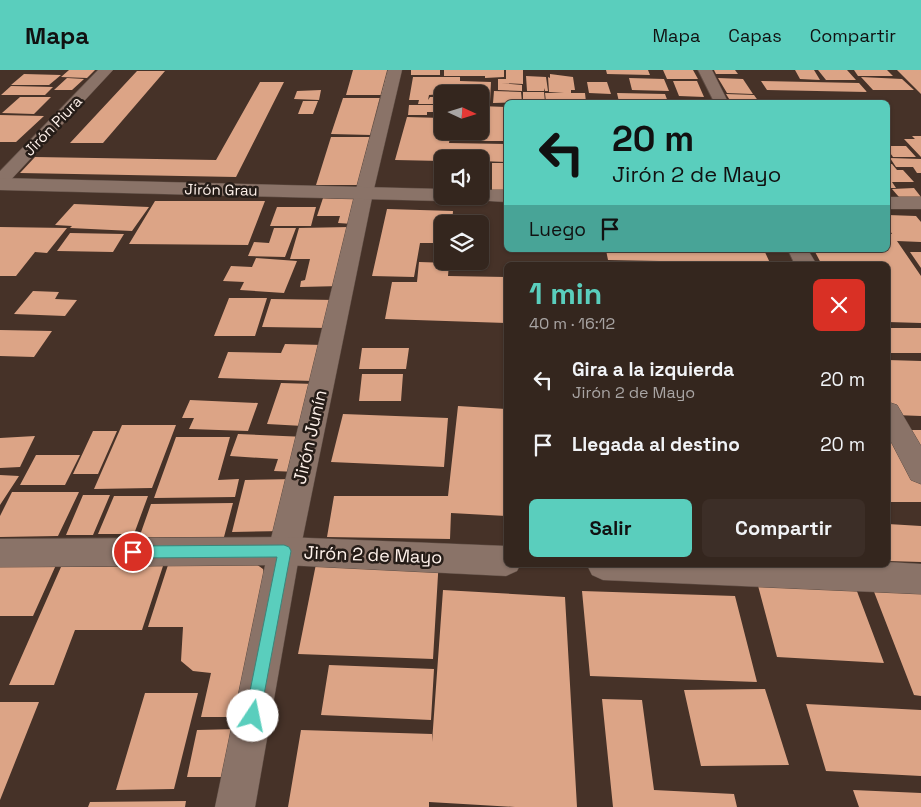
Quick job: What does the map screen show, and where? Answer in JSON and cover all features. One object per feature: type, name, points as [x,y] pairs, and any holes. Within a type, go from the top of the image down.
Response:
[{"type":"street","name":"Jirón Piura","points":[[0,183],[106,70]]},
{"type":"street","name":"Jirón Junín","points":[[235,807],[284,551],[364,193],[395,70]]},
{"type":"street","points":[[705,70],[720,100]]},
{"type":"street","name":"Jirón Grau","points":[[0,183],[434,195]]},
{"type":"street","points":[[489,196],[504,196]]},
{"type":"street","points":[[890,203],[921,203]]},
{"type":"street","points":[[890,416],[921,472]]},
{"type":"street","name":"Jirón 2 de Mayo","points":[[0,553],[284,551],[504,561]]},
{"type":"street","points":[[648,567],[921,579]]},
{"type":"building","points":[[69,70],[95,70],[87,78],[61,77]]},
{"type":"building","points":[[353,70],[388,70],[383,95],[346,95]]},
{"type":"building","points":[[411,70],[440,70],[440,75],[411,75]]},
{"type":"building","points":[[444,70],[504,70],[504,77],[444,76]]},
{"type":"building","points":[[506,70],[523,70],[523,84],[501,83],[522,85],[522,91],[498,90],[498,79],[506,79]]},
{"type":"building","points":[[606,70],[648,70],[650,75],[607,74]]},
{"type":"building","points":[[663,70],[693,70],[698,79],[667,79]]},
{"type":"building","points":[[714,70],[735,70],[738,74],[716,74]]},
{"type":"building","points":[[795,70],[814,70],[820,80],[800,79]]},
{"type":"building","points":[[818,70],[847,70],[856,80],[826,80]]},
{"type":"building","points":[[854,70],[887,70],[893,76],[858,76]]},
{"type":"building","points":[[897,70],[921,70],[921,94]]},
{"type":"building","points":[[137,71],[165,71],[103,143],[70,143]]},
{"type":"building","points":[[24,74],[61,75],[49,85],[11,85]]},
{"type":"building","points":[[550,74],[573,77],[575,90],[571,90],[571,93],[585,93],[586,100],[546,100],[545,93],[564,93],[549,92],[548,77],[550,78]]},
{"type":"building","points":[[526,76],[546,77],[548,91],[545,91],[545,88],[544,91],[527,91]]},
{"type":"building","points":[[413,77],[460,77],[460,81],[491,82],[490,102],[489,85],[434,85],[434,95],[429,95],[428,100],[430,97],[434,97],[434,104],[418,104],[419,100],[409,100]]},
{"type":"building","points":[[861,77],[902,79],[914,90],[873,90]]},
{"type":"building","points":[[67,78],[84,79],[72,90],[54,90]]},
{"type":"building","points":[[629,78],[664,79],[669,91],[632,90]]},
{"type":"building","points":[[718,78],[743,79],[753,94],[727,93]]},
{"type":"building","points":[[673,81],[697,81],[704,97],[679,96]]},
{"type":"building","points":[[761,81],[859,83],[867,92],[767,90]]},
{"type":"building","points":[[260,82],[284,82],[236,177],[20,173],[35,157],[216,160]]},
{"type":"building","points":[[587,82],[607,82],[611,94],[589,93]]},
{"type":"building","points":[[11,86],[53,87],[45,95],[1,95]]},
{"type":"building","points":[[321,90],[319,100],[294,99],[297,91]]},
{"type":"building","points":[[494,91],[521,92],[522,100],[504,100],[504,103],[493,103]]},
{"type":"building","points":[[523,92],[544,92],[545,100],[523,100]]},
{"type":"building","points":[[617,93],[665,94],[667,100],[619,100]]},
{"type":"building","points":[[726,94],[754,95],[758,100],[730,100]]},
{"type":"building","points":[[20,97],[51,97],[34,114],[2,113]]},
{"type":"building","points":[[343,98],[380,98],[371,135],[331,134]]},
{"type":"building","points":[[760,99],[777,100],[761,100]]},
{"type":"building","points":[[303,101],[318,101],[313,114],[298,114]]},
{"type":"building","points":[[409,105],[434,105],[434,112],[427,112],[427,115],[408,115]]},
{"type":"building","points":[[489,106],[504,107],[504,141],[479,141],[489,140]]},
{"type":"building","points":[[0,115],[44,116],[16,142],[0,142]]},
{"type":"building","points":[[407,117],[434,118],[434,140],[450,140],[449,143],[504,144],[504,162],[489,161],[489,150],[434,150],[434,161],[395,160]]},
{"type":"building","points":[[912,136],[921,136],[921,157],[904,139],[915,139]]},
{"type":"building","points":[[331,137],[371,137],[361,185],[316,185]]},
{"type":"building","points":[[890,146],[906,146],[916,157],[893,157],[890,153]]},
{"type":"building","points":[[890,158],[921,159],[921,173],[917,173],[913,167],[896,167]]},
{"type":"building","points":[[492,163],[504,163],[504,192],[492,192]]},
{"type":"building","points":[[890,164],[897,170],[903,170],[914,182],[892,182],[896,188],[890,188]]},
{"type":"building","points":[[914,188],[921,197],[921,203],[905,204],[892,189]]},
{"type":"building","points":[[323,198],[360,199],[353,224],[338,223],[340,216],[317,216]]},
{"type":"building","points":[[155,201],[265,201],[248,245],[129,244]]},
{"type":"building","points":[[74,204],[149,207],[132,231],[70,228],[72,226],[55,225]]},
{"type":"building","points":[[277,207],[316,207],[311,226],[270,226]]},
{"type":"building","points":[[387,209],[453,211],[453,215],[434,215],[434,243],[420,243],[414,277],[372,276]]},
{"type":"building","points":[[890,215],[916,216],[921,222],[921,242],[897,241],[921,276],[921,323],[890,322],[890,262],[820,262],[815,252],[890,252],[890,234],[892,234],[890,230]]},
{"type":"building","points":[[0,227],[67,228],[47,253],[35,252],[16,276],[0,276]]},
{"type":"building","points":[[350,227],[341,286],[300,287],[301,281],[305,280],[310,259],[290,259],[299,228]]},
{"type":"building","points":[[274,228],[296,228],[285,257],[248,256],[254,242],[269,243]]},
{"type":"building","points":[[70,233],[124,234],[113,252],[57,251]]},
{"type":"building","points":[[606,252],[765,252],[770,262],[716,262],[608,260]]},
{"type":"building","points":[[910,252],[921,252],[921,268]]},
{"type":"building","points":[[256,258],[297,261],[284,293],[240,290],[244,282],[223,281],[231,266],[252,267]]},
{"type":"building","points":[[419,262],[434,262],[434,270],[448,270],[448,276],[504,277],[504,323],[385,319],[392,282],[417,282]]},
{"type":"building","points":[[33,291],[59,292],[55,299],[77,300],[65,316],[14,314]]},
{"type":"building","points":[[229,298],[267,298],[255,336],[214,336]]},
{"type":"building","points":[[271,299],[336,300],[329,328],[262,327]]},
{"type":"building","points":[[890,328],[921,328],[921,353],[890,353]]},
{"type":"building","points":[[0,330],[52,331],[34,357],[0,356]]},
{"type":"building","points":[[285,344],[323,345],[313,381],[218,378],[228,352],[281,353]]},
{"type":"building","points":[[362,348],[409,348],[406,369],[359,369]]},
{"type":"building","points":[[890,360],[921,361],[921,416],[895,415],[890,405]]},
{"type":"building","points":[[362,374],[403,374],[401,401],[359,401]]},
{"type":"building","points":[[281,383],[315,384],[303,426],[267,424]]},
{"type":"building","points":[[190,400],[258,403],[248,431],[189,429],[194,418],[182,418]]},
{"type":"building","points":[[458,406],[504,409],[504,516],[451,513],[450,539],[327,537],[334,496],[448,496]]},
{"type":"building","points":[[343,414],[448,418],[444,467],[331,462]]},
{"type":"building","points":[[890,423],[921,482],[921,502],[890,502]]},
{"type":"building","points":[[122,425],[176,425],[152,488],[94,489]]},
{"type":"building","points":[[911,430],[921,430],[921,448]]},
{"type":"building","points":[[93,431],[117,431],[98,474],[73,474]]},
{"type":"building","points":[[238,434],[306,437],[297,472],[274,471],[278,459],[230,456]]},
{"type":"building","points":[[35,436],[20,467],[0,468],[0,438]]},
{"type":"building","points":[[176,437],[230,437],[218,480],[239,479],[235,497],[154,498]]},
{"type":"building","points":[[36,455],[80,455],[65,485],[20,485]]},
{"type":"building","points":[[0,475],[19,476],[0,505]]},
{"type":"building","points":[[295,479],[285,531],[232,532],[245,480]]},
{"type":"building","points":[[12,492],[79,492],[58,536],[0,537],[0,516]]},
{"type":"building","points":[[83,495],[110,495],[93,535],[66,535]]},
{"type":"building","points":[[114,496],[148,496],[134,534],[98,534]]},
{"type":"building","points":[[233,503],[224,537],[139,538],[151,504]]},
{"type":"building","points":[[890,524],[921,526],[921,562],[890,561]]},
{"type":"building","points":[[318,554],[439,558],[433,659],[298,654]]},
{"type":"building","points":[[256,564],[263,569],[266,580],[238,717],[201,717],[211,673],[193,671],[181,661],[183,627],[148,627],[168,565]]},
{"type":"building","points":[[0,565],[56,565],[33,616],[0,616]]},
{"type":"building","points":[[163,566],[142,630],[75,630],[54,685],[9,685],[61,567]]},
{"type":"building","points":[[757,582],[855,586],[884,663],[777,657]]},
{"type":"building","points":[[871,584],[921,587],[921,696],[914,695]]},
{"type":"building","points":[[443,590],[565,597],[577,807],[515,807],[429,802],[429,807],[288,807],[301,730],[432,734],[432,742]]},
{"type":"building","points":[[582,591],[735,596],[757,682],[590,676]]},
{"type":"building","points":[[329,665],[434,669],[431,720],[321,715]]},
{"type":"building","points":[[765,689],[789,765],[701,766],[684,690]]},
{"type":"building","points":[[145,693],[198,693],[174,789],[116,790]]},
{"type":"building","points":[[602,699],[642,700],[654,790],[734,794],[737,807],[613,807]]},
{"type":"building","points":[[0,702],[39,702],[0,800]]},
{"type":"building","points":[[806,704],[921,710],[921,776],[826,771]]},
{"type":"building","points":[[238,729],[227,777],[187,777],[197,730]]},
{"type":"building","points":[[853,790],[921,793],[921,807],[859,807]]},
{"type":"building","points":[[186,801],[185,807],[88,807],[90,802]]},
{"type":"route","points":[[133,552],[284,551],[253,716]]}]
